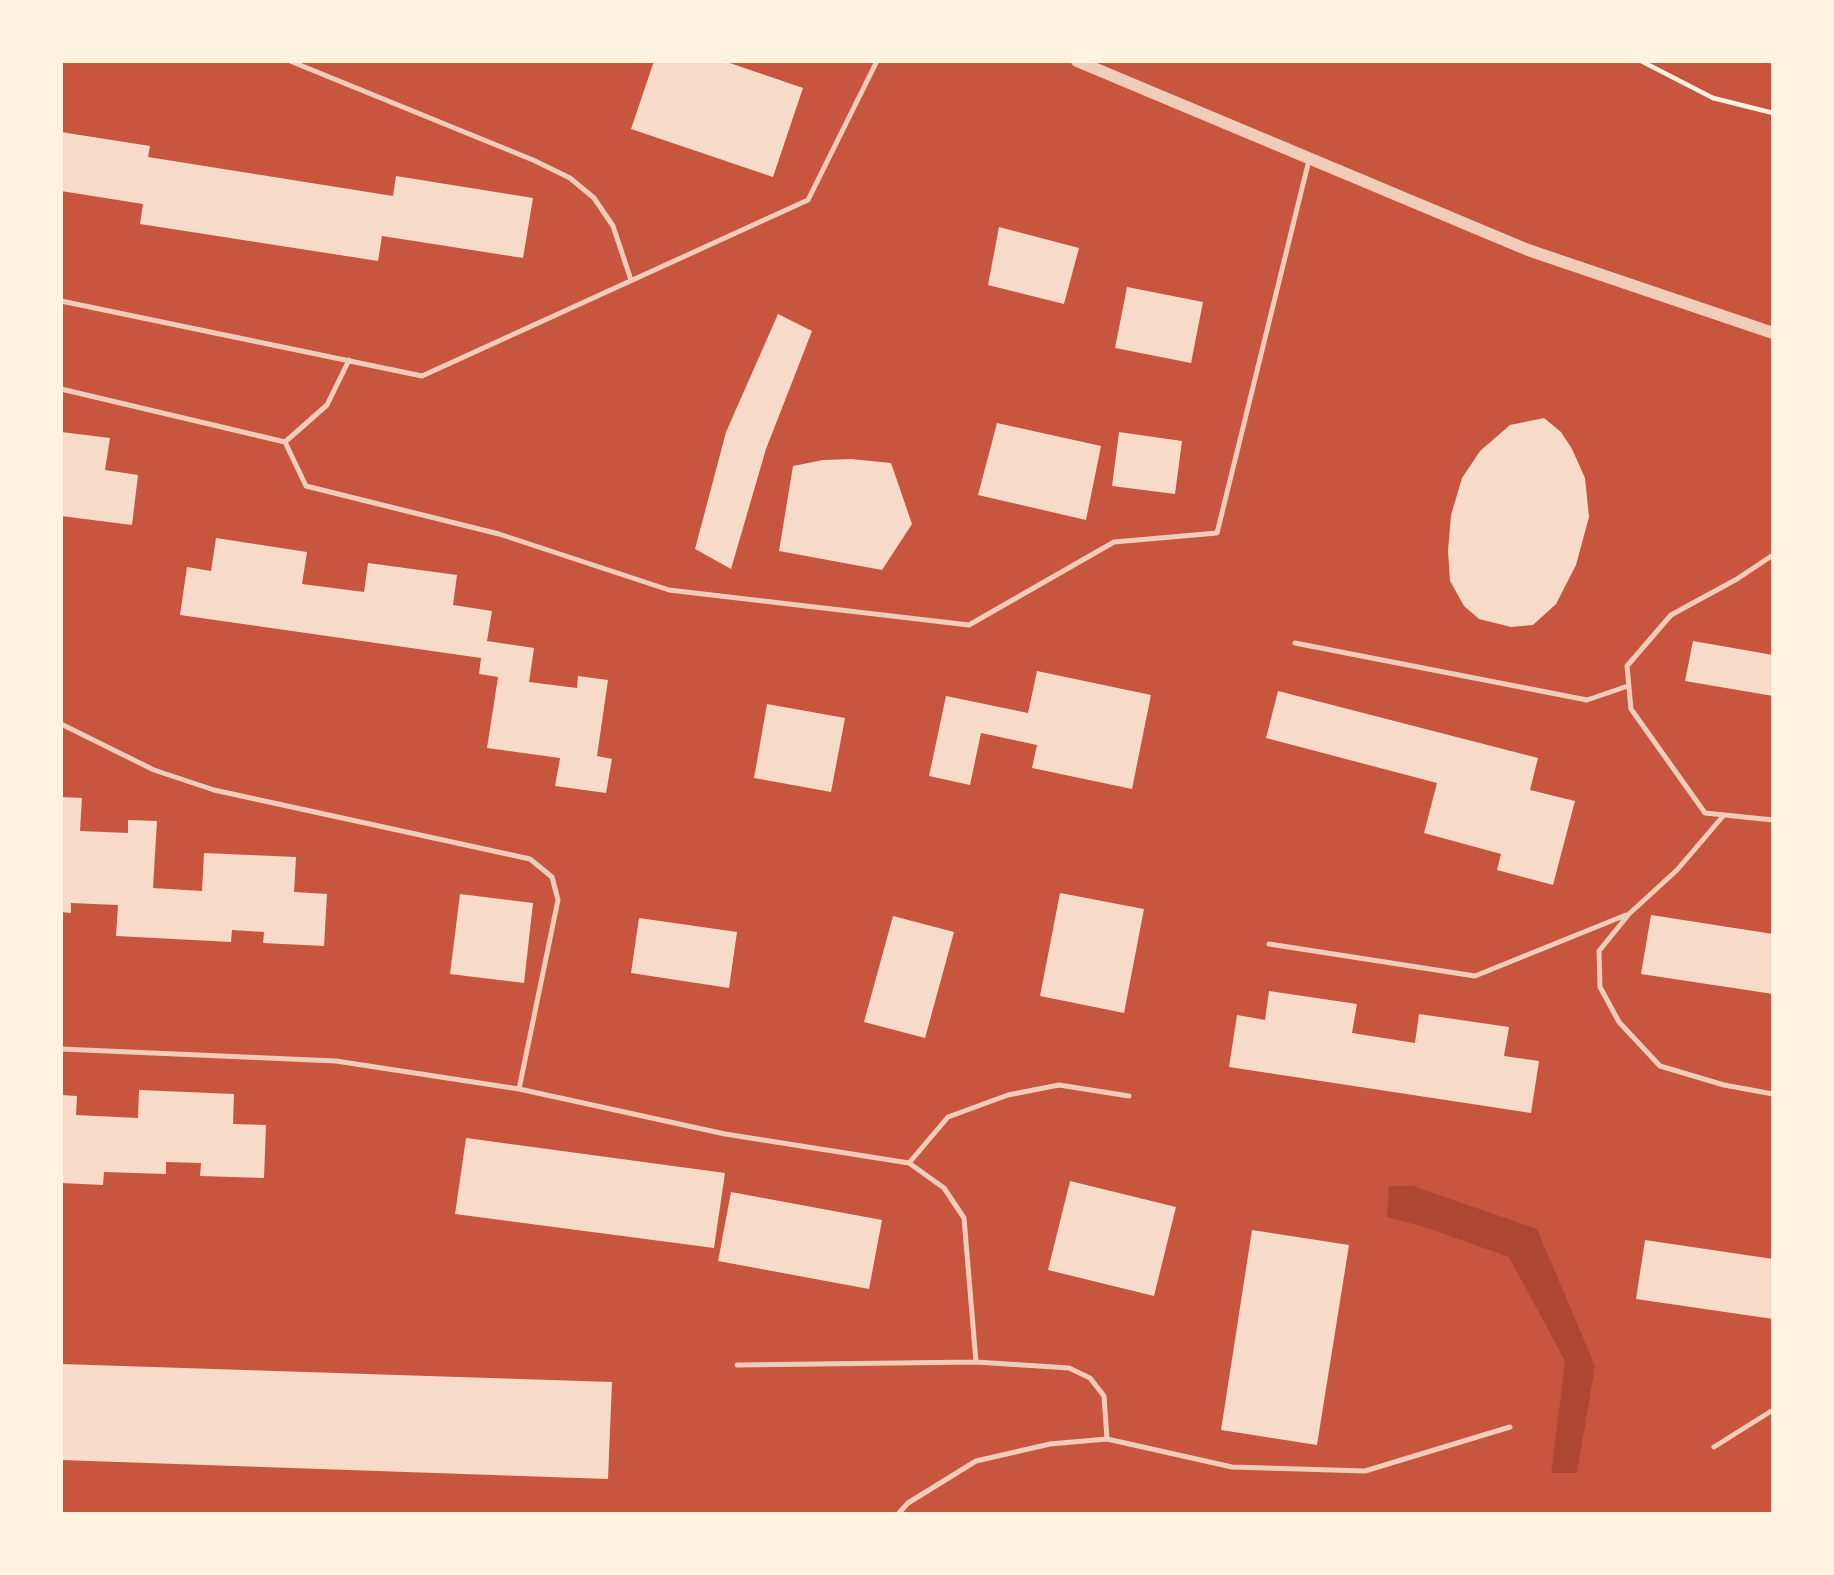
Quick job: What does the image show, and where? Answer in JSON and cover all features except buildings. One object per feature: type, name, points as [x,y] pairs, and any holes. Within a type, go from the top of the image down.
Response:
[{"type":"street","points":[[1077,61],[1528,250],[1773,333]]},
{"type":"lane","points":[[290,61],[533,160],[570,178],[594,198],[613,226],[631,281]]},
{"type":"lane","points":[[61,301],[422,376],[808,200],[877,61]]},
{"type":"lane","points":[[285,442],[306,486],[499,534],[669,590],[969,625],[1114,542],[1217,533],[1309,159]]},
{"type":"lane","points":[[285,442],[327,405],[349,360]]},
{"type":"lane","points":[[61,389],[285,442]]},
{"type":"lane","points":[[1773,555],[1737,579],[1671,615],[1627,666],[1631,709],[1705,813],[1773,820]]},
{"type":"lane","points":[[1295,643],[1587,700],[1628,686]]},
{"type":"lane","points":[[61,724],[154,769],[215,790],[530,859],[552,877],[558,900],[519,1089]]},
{"type":"lane","points":[[1724,815],[1677,870],[1629,914],[1599,951],[1600,987],[1619,1022],[1660,1066],[1724,1085],[1773,1094]]},
{"type":"lane","points":[[1269,944],[1475,976],[1629,914]]},
{"type":"lane","points":[[61,1049],[336,1061],[519,1089],[725,1134],[909,1163],[944,1188],[964,1218],[976,1362]]},
{"type":"lane","points":[[909,1163],[948,1117],[1008,1095],[1059,1084],[1129,1096]]},
{"type":"lane","points":[[737,1365],[976,1362],[1069,1368],[1090,1378],[1104,1396],[1107,1439]]},
{"type":"lane","points":[[1714,1447],[1773,1410]]},
{"type":"lane","points":[[898,1514],[908,1503],[976,1461],[1051,1444],[1107,1439],[1232,1467],[1365,1471],[1510,1427]]},
{"type":"path","points":[[1641,61],[1713,98],[1773,113]]},
{"type":"shaded area","points":[[1389,1186],[1413,1186],[1537,1229],[1595,1366],[1577,1473],[1551,1473],[1565,1361],[1509,1257],[1387,1217]]}]
